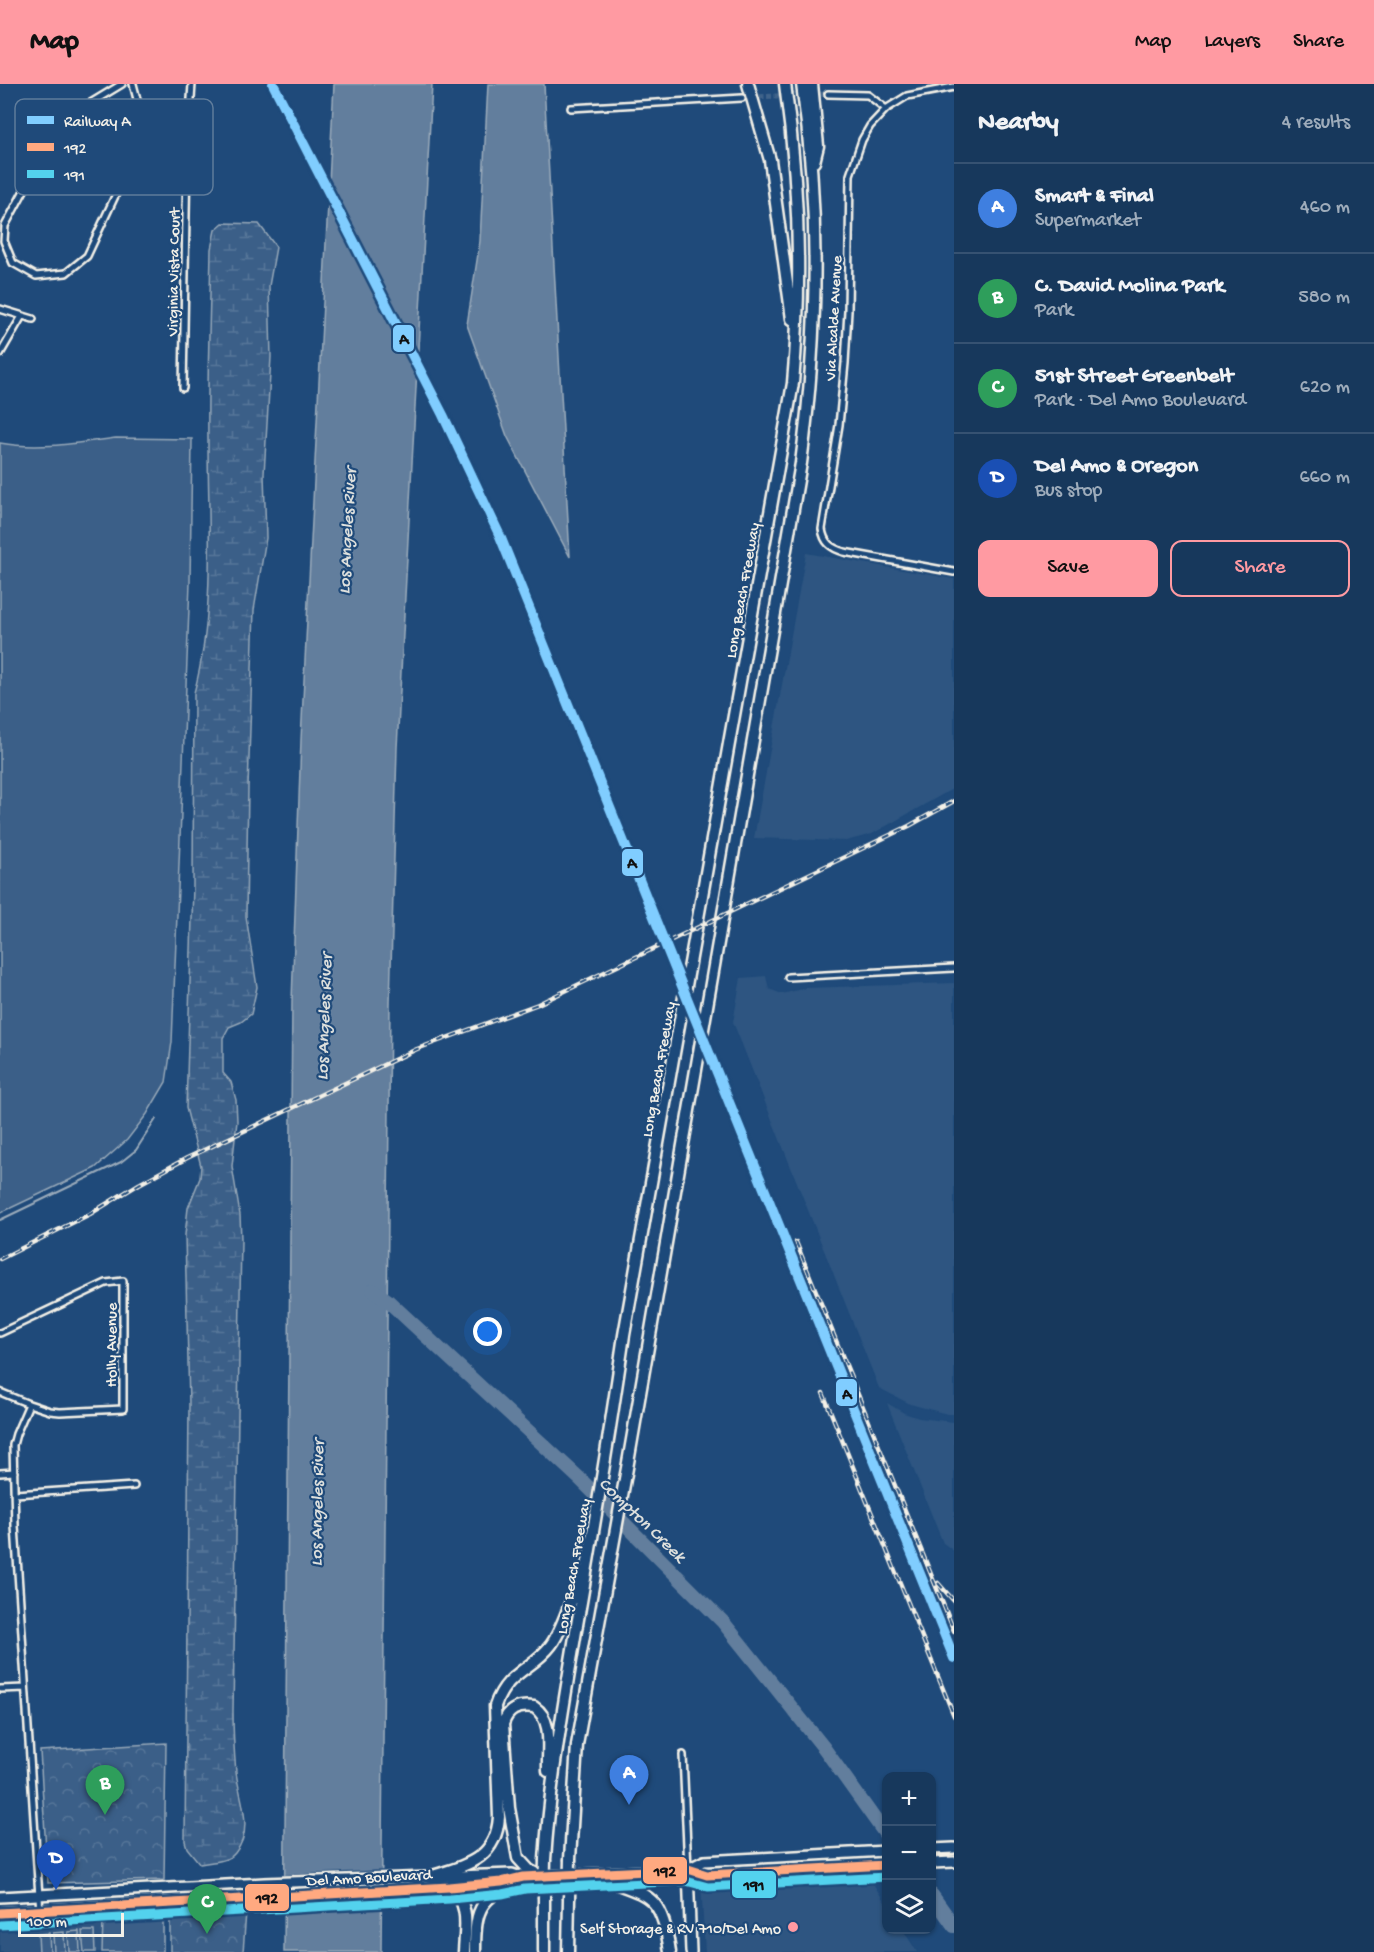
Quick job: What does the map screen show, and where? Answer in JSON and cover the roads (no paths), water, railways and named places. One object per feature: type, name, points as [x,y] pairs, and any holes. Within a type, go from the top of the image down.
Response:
[{"type":"highway","points":[[748,84],[763,131],[774,182],[796,351]]},
{"type":"highway","name":"Long Beach Freeway","points":[[543,1950],[545,1860],[555,1755],[610,1438],[624,1335],[789,404],[796,351],[798,286],[796,188],[785,84]]},
{"type":"highway","points":[[568,1952],[570,1859],[577,1745],[801,463],[811,377],[814,319],[812,171],[802,84]]},
{"type":"highway","points":[[812,84],[818,146],[812,171]]},
{"type":"highway","points":[[433,1876],[475,1861],[493,1843],[498,1830],[499,1817],[495,1706],[507,1682],[552,1644],[590,1551]]},
{"type":"highway","points":[[542,1877],[529,1870],[518,1858],[509,1808],[503,1724],[506,1715],[517,1707],[534,1707],[545,1718],[548,1817]]},
{"type":"highway","points":[[594,1875],[634,1889],[650,1898],[658,1906],[667,1929],[670,1952]]},
{"type":"highway","points":[[475,1952],[476,1919],[483,1903],[499,1890],[523,1877]]},
{"type":"highway","points":[[449,1887],[461,1898],[464,1906],[464,1952]]},
{"type":"main road","points":[[688,1869],[704,1861],[882,1851]]},
{"type":"main road","points":[[936,1863],[952,1862]]},
{"type":"main road","points":[[688,1869],[707,1875],[882,1865]]},
{"type":"main road","name":"Del Amo Boulevard","points":[[0,1913],[449,1887],[501,1882],[523,1877],[688,1869]]},
{"type":"main road","points":[[688,1869],[691,1952]]},
{"type":"main road","name":"Del Amo Boulevard","points":[[0,1897],[403,1877],[512,1874],[523,1877]]},
{"type":"street","points":[[97,99],[122,84]]},
{"type":"street","points":[[133,84],[137,99]]},
{"type":"street","name":"Virginia Vista Court","points":[[191,99],[192,84]]},
{"type":"street","points":[[828,94],[868,95],[886,109],[907,96],[954,87]]},
{"type":"street","points":[[571,108],[742,98]]},
{"type":"street","name":"Via Alcalde Avenue","points":[[886,109],[870,126],[862,140],[850,175],[845,363],[839,425],[822,529],[824,538],[833,549],[954,572]]},
{"type":"street","points":[[22,195],[5,226],[4,241],[13,263],[36,276],[66,273],[87,256],[116,195]]},
{"type":"street","name":"Virginia Vista Court","points":[[183,388],[186,195]]},
{"type":"street","points":[[0,309],[33,319]]},
{"type":"street","points":[[0,354],[22,316]]},
{"type":"street","points":[[788,976],[954,968]]},
{"type":"street","name":"Holly Avenue","points":[[0,1333],[106,1283],[123,1281],[123,1409],[50,1412],[29,1404]]},
{"type":"street","points":[[0,1392],[29,1404],[15,1434],[13,1444],[15,1526],[40,1912]]},
{"type":"street","points":[[0,1473],[14,1472]]},
{"type":"street","points":[[15,1494],[134,1486]]},
{"type":"street","points":[[0,1689],[25,1688]]},
{"type":"street","points":[[683,1755],[688,1869]]},
{"type":"water","name":"Los Angeles River","points":[[334,84],[432,84],[397,748],[390,1004],[381,1952],[284,1952],[292,1001],[301,740]]},
{"type":"water","points":[[488,84],[544,84],[570,557],[507,436],[467,325],[480,241]]},
{"type":"waterway","points":[[0,1220],[121,1162],[136,1150],[156,1119]]},
{"type":"waterway","name":"Compton Creek","points":[[373,1290],[387,1300],[579,1478],[723,1622],[824,1748],[882,1829]]},
{"type":"waterway","name":"Compton Creek","points":[[936,1901],[954,1926]]},
{"type":"tunnel","points":[[752,97],[828,94]]},
{"type":"railway","points":[[0,1259],[90,1214],[187,1158],[417,1049],[538,1004],[909,826],[954,801]]},
{"type":"railway","points":[[796,1242],[954,1631]]},
{"type":"railway","points":[[823,1393],[954,1716]]},
{"type":"railway","points":[[938,1583],[954,1601]]},
{"type":"rail line","name":"A","points":[[273,84],[443,415],[500,536],[954,1658]]},
{"type":"place","name":"Smart & Final","points":[[629,1805]]},
{"type":"place","name":"C. David Molina Park","points":[[105,1815]]},
{"type":"place","name":"Del Amo & Oregon","points":[[56,1890]]},
{"type":"place","name":"Self Storage & RV 710/Del Amo","points":[[793,1927]]},
{"type":"place","name":"51st Street Greenbelt","points":[[207,1934]]}]
